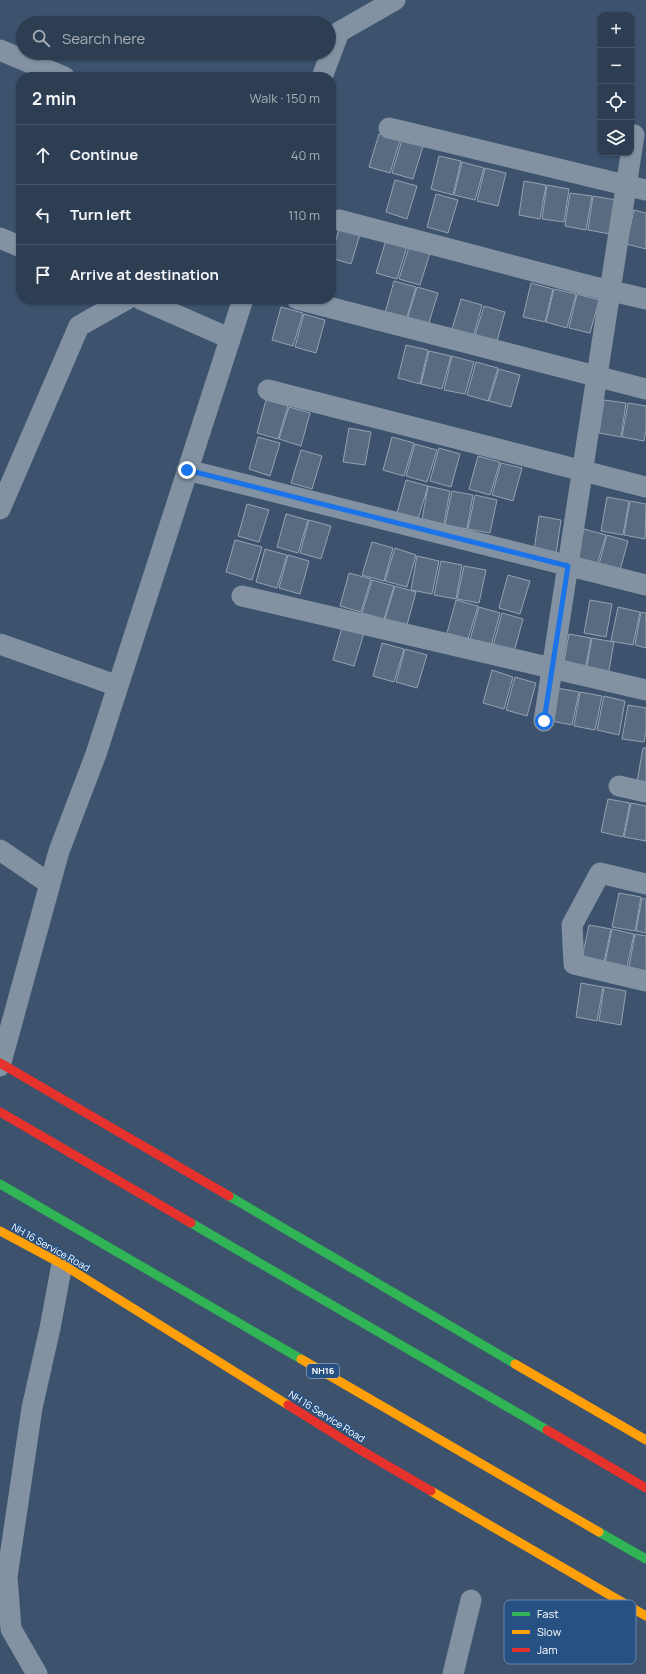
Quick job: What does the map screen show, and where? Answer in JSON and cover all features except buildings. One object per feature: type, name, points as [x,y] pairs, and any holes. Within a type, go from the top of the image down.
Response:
[{"type":"main road","points":[[0,1064],[646,1440]]},
{"type":"main road","points":[[2,1113],[646,1488]]},
{"type":"main road","name":"NH16","points":[[0,1184],[646,1559]]},
{"type":"main road","name":"NH 16 Service Road","points":[[0,1231],[62,1264],[357,1448],[618,1600]]},
{"type":"main road","name":"NH 16 Service Road","points":[[636,1610],[646,1616]]},
{"type":"street","points":[[336,40],[339,32],[395,0]]},
{"type":"street","points":[[0,50],[16,57]]},
{"type":"street","points":[[24,60],[52,72]]},
{"type":"street","points":[[324,72],[328,60]]},
{"type":"street","points":[[389,128],[646,190]]},
{"type":"street","points":[[544,721],[631,156]]},
{"type":"street","points":[[339,220],[610,291],[646,299]]},
{"type":"street","points":[[0,238],[16,245]]},
{"type":"street","points":[[0,509],[79,326],[118,304]]},
{"type":"street","points":[[151,304],[229,338]]},
{"type":"street","points":[[0,1064],[58,851],[96,754],[241,304]]},
{"type":"street","points":[[316,304],[646,389]]},
{"type":"street","points":[[268,390],[646,487]]},
{"type":"street","points":[[187,470],[646,585]]},
{"type":"street","points":[[242,596],[646,690]]},
{"type":"street","points":[[0,644],[118,686]]},
{"type":"street","points":[[619,786],[646,792]]},
{"type":"street","points":[[0,850],[50,884]]},
{"type":"street","points":[[646,884],[600,873],[572,925],[574,964],[646,981]]},
{"type":"street","points":[[37,1674],[11,1629],[6,1577],[32,1408],[50,1328],[62,1264]]},
{"type":"street","points":[[453,1674],[471,1600]]},
{"type":"traffic: fast","points":[[0,1184],[301,1359]]},
{"type":"traffic: fast","points":[[229,1196],[515,1364]]},
{"type":"traffic: fast","points":[[191,1223],[547,1430]]},
{"type":"traffic: fast","points":[[599,1532],[646,1559]]},
{"type":"traffic: slow","points":[[0,1231],[62,1264],[288,1405]]},
{"type":"traffic: slow","points":[[301,1359],[599,1532]]},
{"type":"traffic: slow","points":[[515,1364],[646,1440]]},
{"type":"traffic: slow","points":[[431,1491],[618,1600]]},
{"type":"traffic: slow","points":[[636,1610],[646,1616]]},
{"type":"traffic: jam","points":[[0,1063],[229,1196]]},
{"type":"traffic: jam","points":[[0,1112],[191,1223]]},
{"type":"traffic: jam","points":[[288,1405],[357,1448],[431,1491]]},
{"type":"traffic: jam","points":[[547,1430],[646,1488]]},
{"type":"route","points":[[187,470],[568,566],[544,721]]}]
